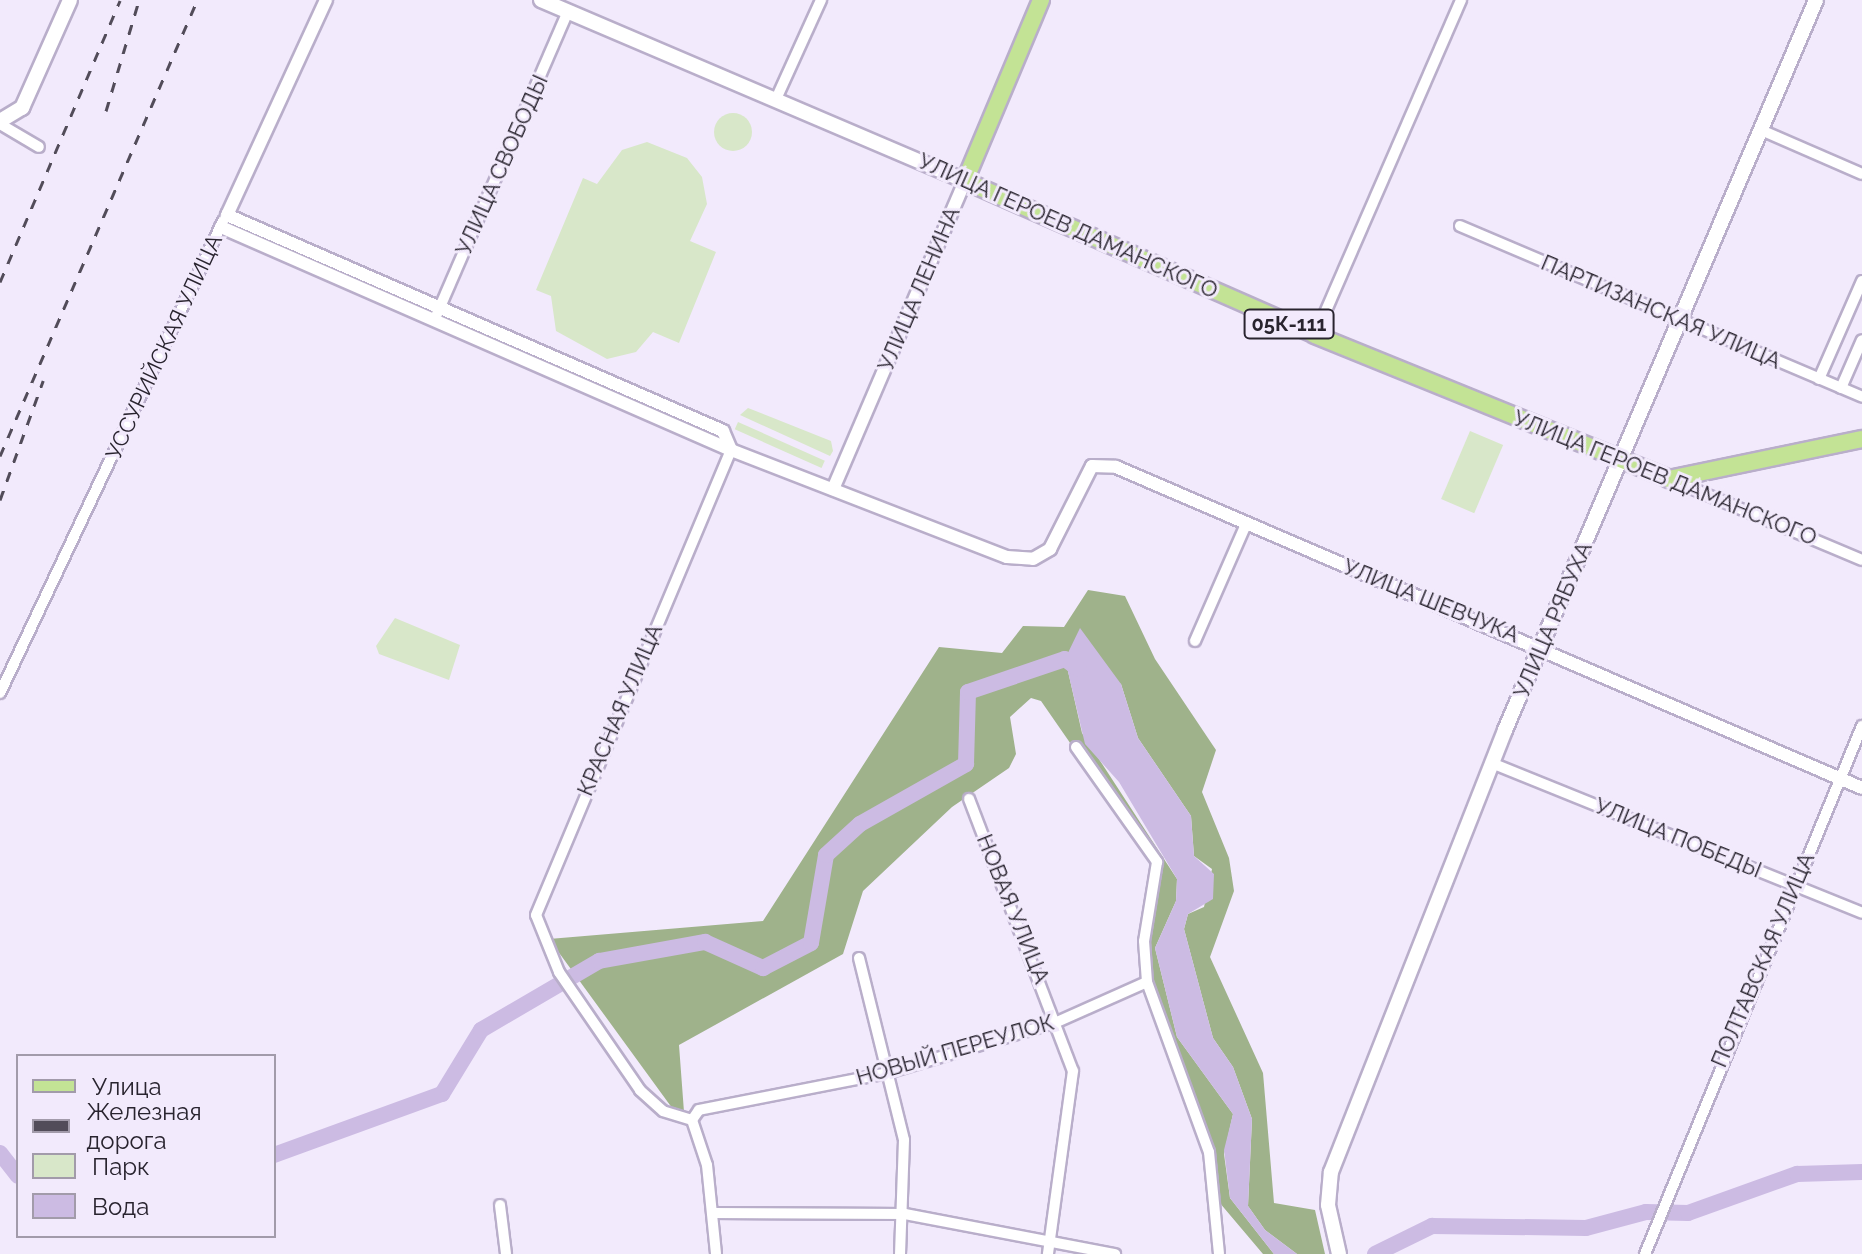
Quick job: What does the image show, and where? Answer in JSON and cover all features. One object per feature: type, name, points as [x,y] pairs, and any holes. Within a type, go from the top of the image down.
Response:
[{"type":"main road","points":[[0,123],[22,108],[70,0]]},
{"type":"main road","name":"УЛИЦА ГЕРОЕВ ДАМАНСКОГО","points":[[541,0],[777,97],[965,181],[1669,479]]},
{"type":"main road","name":"УЛИЦА ЛЕНИНА","points":[[965,181],[1041,0]]},
{"type":"main road","name":"УЛИЦА РЯБУХА","points":[[1339,1252],[1328,1205],[1331,1172],[1618,459],[1816,0]]},
{"type":"main road","points":[[1669,479],[1862,439]]},
{"type":"street","name":"УССУРИЙСКАЯ УЛИЦА","points":[[0,693],[326,0]]},
{"type":"street","points":[[777,97],[821,0]]},
{"type":"street","points":[[1318,329],[1461,0]]},
{"type":"street","name":"УЛИЦА СВОБОДЫ","points":[[438,312],[568,11]]},
{"type":"street","points":[[0,123],[39,147]]},
{"type":"street","points":[[1761,130],[1862,174]]},
{"type":"street","name":"УЛИЦА ЛЕНИНА","points":[[833,489],[965,181]]},
{"type":"street","points":[[224,221],[438,312],[731,450],[833,489]]},
{"type":"street","name":"ПАРТИЗАНСКАЯ УЛИЦА","points":[[1460,226],[1862,397]]},
{"type":"street","points":[[1819,379],[1862,281]]},
{"type":"street","points":[[1841,388],[1862,340]]},
{"type":"street","name":"КРАСНАЯ УЛИЦА","points":[[692,1120],[647,1099],[559,972],[539,935],[537,906],[731,450]]},
{"type":"street","name":"УЛИЦА ШЕВЧУКА","points":[[833,489],[978,548],[1028,560],[1056,542],[1089,470],[1101,462],[1543,647],[1862,788]]},
{"type":"street","name":"УЛИЦА ГЕРОЕВ ДАМАНСКОГО","points":[[1669,479],[1862,560]]},
{"type":"street","points":[[1195,641],[1246,524]]},
{"type":"street","name":"ПОЛТАВСКАЯ УЛИЦА","points":[[1645,1254],[1664,1194],[1862,726]]},
{"type":"street","points":[[1076,747],[1157,862],[1145,929],[1147,982],[1205,1139],[1219,1254]]},
{"type":"street","name":"УЛИЦА ПОБЕДЫ","points":[[1494,764],[1862,913]]},
{"type":"street","name":"НОВАЯ УЛИЦА","points":[[969,799],[1057,1022],[1073,1082],[1054,1241],[1048,1254]]},
{"type":"street","points":[[859,958],[904,1140],[905,1214],[900,1254]]},
{"type":"street","name":"НОВЫЙ ПЕРЕУЛОК","points":[[692,1120],[699,1110],[887,1073],[1057,1022],[1147,982]]},
{"type":"street","points":[[692,1120],[712,1213],[716,1254]]},
{"type":"street","points":[[500,1205],[506,1254]]},
{"type":"street","points":[[712,1213],[905,1214],[1115,1254]]},
{"type":"green space","points":[[733,113],[746,119],[752,132],[746,145],[733,151],[720,145],[714,132],[720,119]]},
{"type":"green space","points":[[647,142],[687,158],[702,177],[707,204],[690,241],[716,252],[679,343],[653,332],[636,352],[607,359],[556,331],[551,296],[536,290],[583,178],[597,184],[622,150]]},
{"type":"green space","points":[[748,408],[831,441],[833,451],[830,456],[740,415]]},
{"type":"green space","points":[[738,422],[825,461],[822,468],[735,429]]},
{"type":"green space","points":[[1470,431],[1503,445],[1474,513],[1441,499]]},
{"type":"green space","points":[[1088,590],[1125,596],[1155,659],[1216,750],[1202,792],[1229,858],[1234,891],[1210,957],[1263,1073],[1274,1203],[1315,1210],[1325,1254],[1297,1254],[1265,1230],[1248,1206],[1252,1119],[1233,1067],[1213,1038],[1184,929],[1188,914],[1204,907],[1212,869],[1194,856],[1191,816],[1138,738],[1121,684],[1065,658],[1082,733],[1177,879],[1176,901],[1155,948],[1177,1037],[1233,1114],[1224,1154],[1230,1198],[1274,1254],[1263,1254],[1219,1202],[1210,1140],[1147,978],[1142,942],[1161,874],[1041,701],[1031,698],[1010,717],[1016,754],[1009,768],[952,807],[863,891],[843,954],[679,1045],[684,1112],[675,1112],[549,939],[763,921],[939,647],[1002,653],[1023,626],[1064,627]]},
{"type":"green space","points":[[395,618],[460,645],[449,680],[379,654],[376,646]]},
{"type":"water","points":[[1080,628],[1121,684],[1138,738],[1191,816],[1194,856],[1214,874],[1213,899],[1188,914],[1184,929],[1213,1038],[1233,1067],[1252,1119],[1248,1206],[1265,1230],[1297,1254],[1274,1254],[1230,1198],[1224,1150],[1233,1114],[1177,1037],[1155,948],[1176,901],[1177,879],[1119,782],[1085,744],[1065,659]]},
{"type":"waterway","points":[[276,1154],[442,1094],[481,1030],[599,961],[705,942],[763,968],[811,943],[826,855],[860,824],[966,764],[968,692],[1065,659],[1079,669]]},
{"type":"waterway","points":[[0,1153],[16,1173]]},
{"type":"waterway","points":[[1375,1254],[1432,1226],[1586,1228],[1646,1212],[1688,1213],[1797,1174],[1862,1172]]},
{"type":"railway","points":[[0,282],[120,0]]},
{"type":"railway","points":[[106,111],[139,0]]},
{"type":"railway","points":[[0,456],[197,0]]},
{"type":"railway","points":[[0,500],[43,381]]}]
